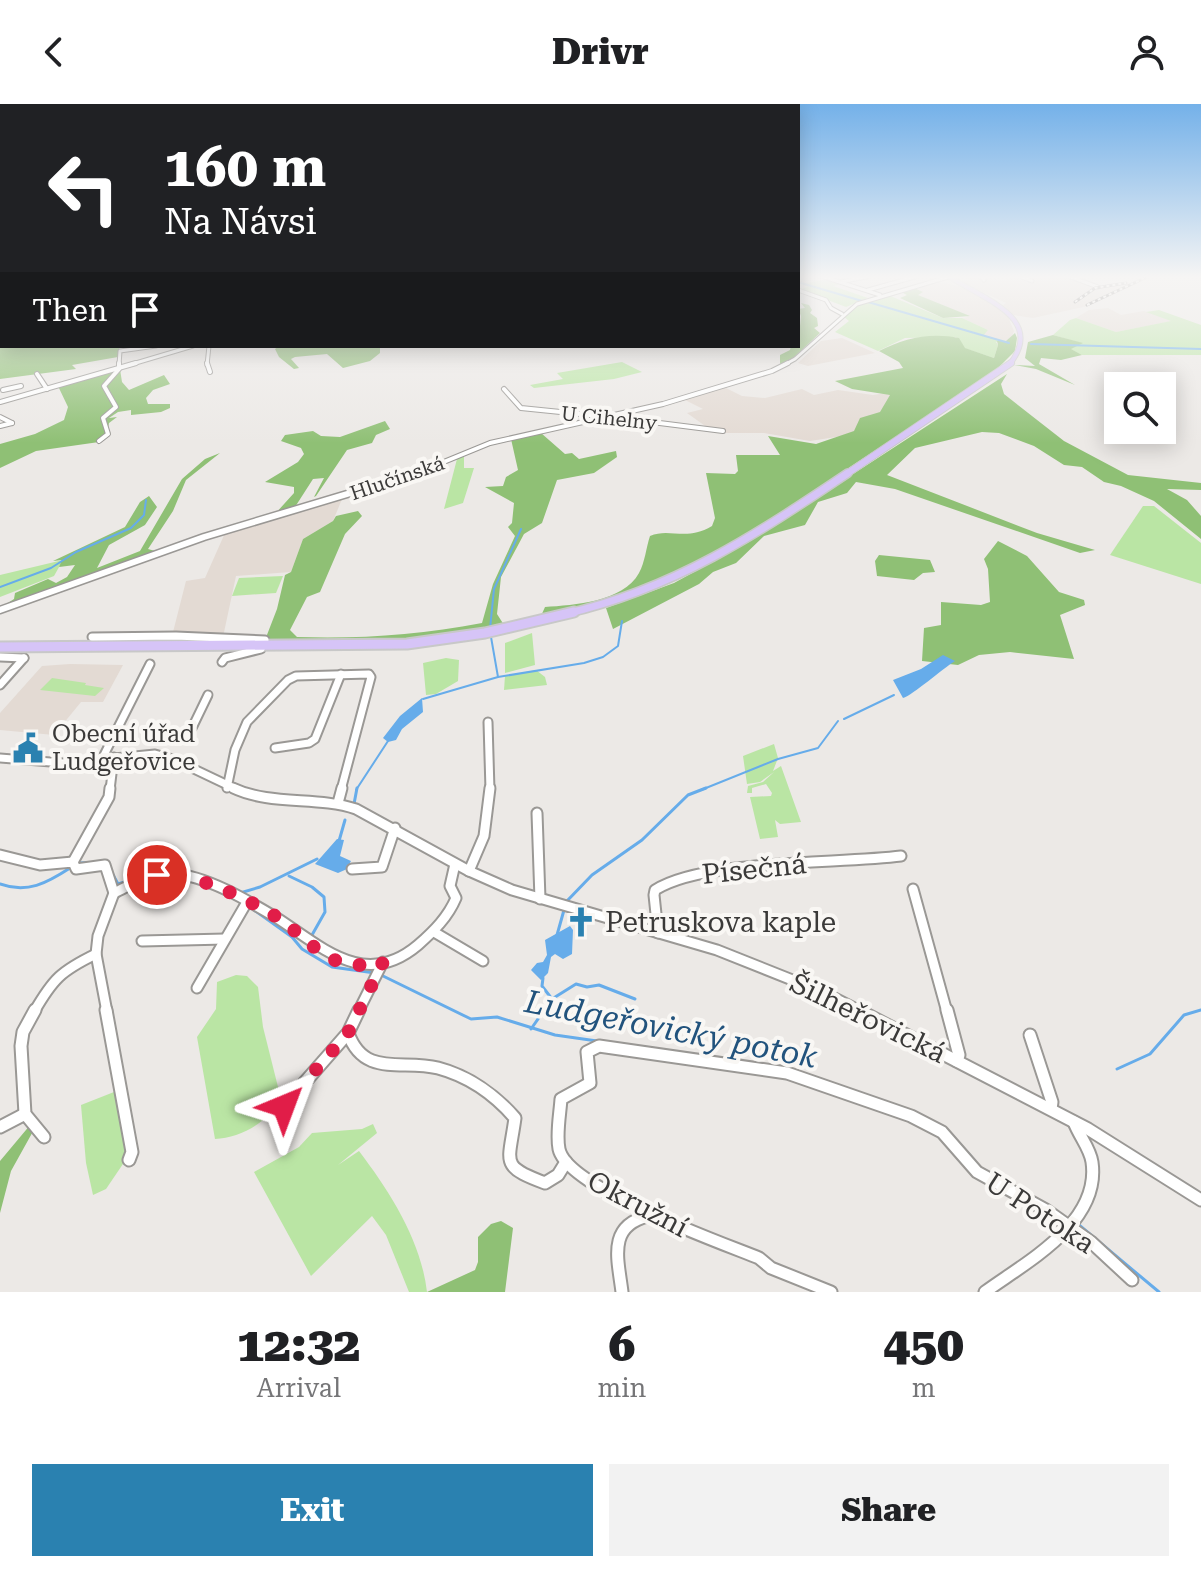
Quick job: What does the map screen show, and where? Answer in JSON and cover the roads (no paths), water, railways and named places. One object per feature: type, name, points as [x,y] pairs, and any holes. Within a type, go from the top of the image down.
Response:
[{"type":"main road","points":[[0,647],[368,646],[427,642],[503,630],[574,612],[638,592],[698,567],[749,539],[996,375],[1011,363],[1019,350],[1019,331]]},
{"type":"street","name":"Hlučínská","points":[[0,610],[204,537],[404,478],[490,443],[605,417],[772,371],[797,357],[824,331]]},
{"type":"street","points":[[99,441],[108,434],[103,418],[116,405],[104,386],[119,368],[120,351],[142,348]]},
{"type":"street","points":[[156,348],[157,357]]},
{"type":"street","points":[[0,402],[186,348]]},
{"type":"street","points":[[209,348],[207,367],[210,372]]},
{"type":"street","points":[[37,374],[47,389]]},
{"type":"street","points":[[3,390],[21,386]]},
{"type":"street","points":[[13,388],[21,396]]},
{"type":"street","name":"U Cihelny","points":[[504,389],[521,408],[723,431]]},
{"type":"street","points":[[0,417],[12,425],[0,426]]},
{"type":"street","points":[[92,637],[176,636],[265,640],[262,647],[253,653],[223,660]]},
{"type":"street","points":[[4,657],[19,647]]},
{"type":"street","points":[[0,685],[24,658],[4,657]]},
{"type":"street","points":[[102,759],[150,664]]},
{"type":"street","points":[[1,759],[63,763],[163,755],[227,788],[259,798],[338,803],[371,677],[362,673],[296,676],[288,680],[247,722],[235,750],[227,788]]},
{"type":"street","points":[[275,748],[309,743],[315,739],[341,674]]},
{"type":"street","points":[[193,726],[208,695]]},
{"type":"street","points":[[469,871],[480,853],[489,822],[488,722]]},
{"type":"street","points":[[73,862],[109,797],[114,757]]},
{"type":"street","name":"Šilheřovická","points":[[338,803],[395,828],[455,864],[512,890],[740,958],[796,981],[1051,1109],[1201,1200]]},
{"type":"street","points":[[537,813],[540,899]]},
{"type":"street","points":[[352,869],[382,867],[395,828]]},
{"type":"street","name":"Písečná","points":[[658,933],[653,897],[655,890],[667,881],[700,873],[901,856]]},
{"type":"street","points":[[2,858],[40,865],[73,862]]},
{"type":"street","points":[[73,862],[76,869],[105,865],[114,893],[98,936],[96,954],[132,1152],[129,1160]]},
{"type":"street","points":[[114,893],[168,872],[247,902],[281,920],[335,959],[357,965],[406,955],[434,932],[456,898],[450,886],[455,864]]},
{"type":"street","points":[[913,889],[959,1055],[957,1061]]},
{"type":"street","points":[[197,988],[247,902]]},
{"type":"street","points":[[434,932],[483,961]]},
{"type":"street","points":[[142,941],[225,939]]},
{"type":"street","points":[[44,1137],[25,1114],[23,1032],[51,983],[63,970],[96,954]]},
{"type":"street","points":[[284,1106],[348,1033],[383,962]]},
{"type":"street","points":[[348,1033],[356,1052],[373,1063],[436,1068],[467,1080],[498,1100],[515,1118],[509,1162],[515,1172],[545,1183],[558,1175],[566,1162]]},
{"type":"street","points":[[1030,1035],[1052,1102],[1051,1109]]},
{"type":"street","name":"U Potoka","points":[[587,1052],[599,1046],[787,1073],[911,1116],[942,1132],[977,1172],[1046,1210],[1132,1280]]},
{"type":"street","name":"Okružní","points":[[587,1052],[590,1083],[561,1099],[559,1150],[566,1162],[588,1180],[651,1215],[759,1258],[771,1268],[831,1292]]},
{"type":"street","points":[[0,1127],[25,1114]]},
{"type":"street","points":[[985,1292],[1070,1227],[1088,1200],[1092,1163],[1077,1135],[1074,1122]]},
{"type":"street","points":[[622,1292],[619,1234],[623,1225],[632,1218],[651,1215]]},
{"type":"water","points":[[943,655],[955,661],[903,698],[893,680],[921,669]]},
{"type":"water","points":[[422,698],[423,712],[402,729],[396,740],[388,742],[383,738],[400,716]]},
{"type":"water","points":[[337,839],[344,840],[340,856],[351,861],[347,869],[338,873],[315,864]]},
{"type":"water","points":[[570,926],[573,930],[572,954],[563,959],[555,954],[551,957],[548,973],[541,980],[531,970],[547,955],[545,940]]},
{"type":"waterway","points":[[969,331],[1009,343]]},
{"type":"waterway","points":[[1031,344],[1201,349]]},
{"type":"waterway","points":[[0,587],[51,568],[76,552],[131,528],[144,515],[146,500]]},
{"type":"waterway","points":[[490,629],[494,589],[521,529]]},
{"type":"waterway","points":[[498,677],[603,657],[618,646],[622,621]]},
{"type":"waterway","points":[[491,637],[498,677]]},
{"type":"waterway","points":[[423,699],[498,677]]},
{"type":"waterway","points":[[844,719],[894,695]]},
{"type":"waterway","points":[[705,788],[778,759],[818,748],[838,721]]},
{"type":"waterway","points":[[357,789],[388,741]]},
{"type":"waterway","points":[[566,902],[592,875],[642,840],[688,795],[705,788]]},
{"type":"waterway","points":[[701,790],[705,788]]},
{"type":"waterway","points":[[354,804],[357,789]]},
{"type":"waterway","points":[[339,841],[345,820]]},
{"type":"waterway","points":[[240,893],[260,887],[317,859]]},
{"type":"waterway","name":"Ludgeřovický potok","points":[[78,863],[107,862]]},
{"type":"waterway","name":"Ludgeřovický potok","points":[[0,884],[28,887],[70,868]]},
{"type":"waterway","name":"Ludgeřovický potok","points":[[111,871],[118,884],[128,881]]},
{"type":"waterway","points":[[289,876],[312,887],[324,897],[325,912],[312,935]]},
{"type":"waterway","name":"Ludgeřovický potok","points":[[254,910],[292,937],[302,949],[332,967],[375,973]]},
{"type":"waterway","points":[[557,935],[564,910]]},
{"type":"waterway","name":"Ludgeřovický potok","points":[[381,975],[471,1019],[497,1017],[532,1028]]},
{"type":"waterway","points":[[543,978],[542,986],[552,999]]},
{"type":"waterway","points":[[552,999],[576,984],[587,987],[599,985],[635,999]]},
{"type":"waterway","points":[[532,1028],[552,999]]},
{"type":"waterway","points":[[1117,1069],[1150,1054],[1184,1015],[1201,1010]]},
{"type":"waterway","name":"Ludgeřovický potok","points":[[532,1028],[555,1035],[597,1041]]},
{"type":"waterway","name":"Ludgeřovický potok","points":[[949,1132],[974,1160]]},
{"type":"waterway","name":"Ludgeřovický potok","points":[[1079,1225],[1159,1292]]},
{"type":"place","name":"Obecní úřad Ludgeřovice","points":[[28,748]]},
{"type":"place","name":"Petruskova kaple","points":[[581,922]]}]
